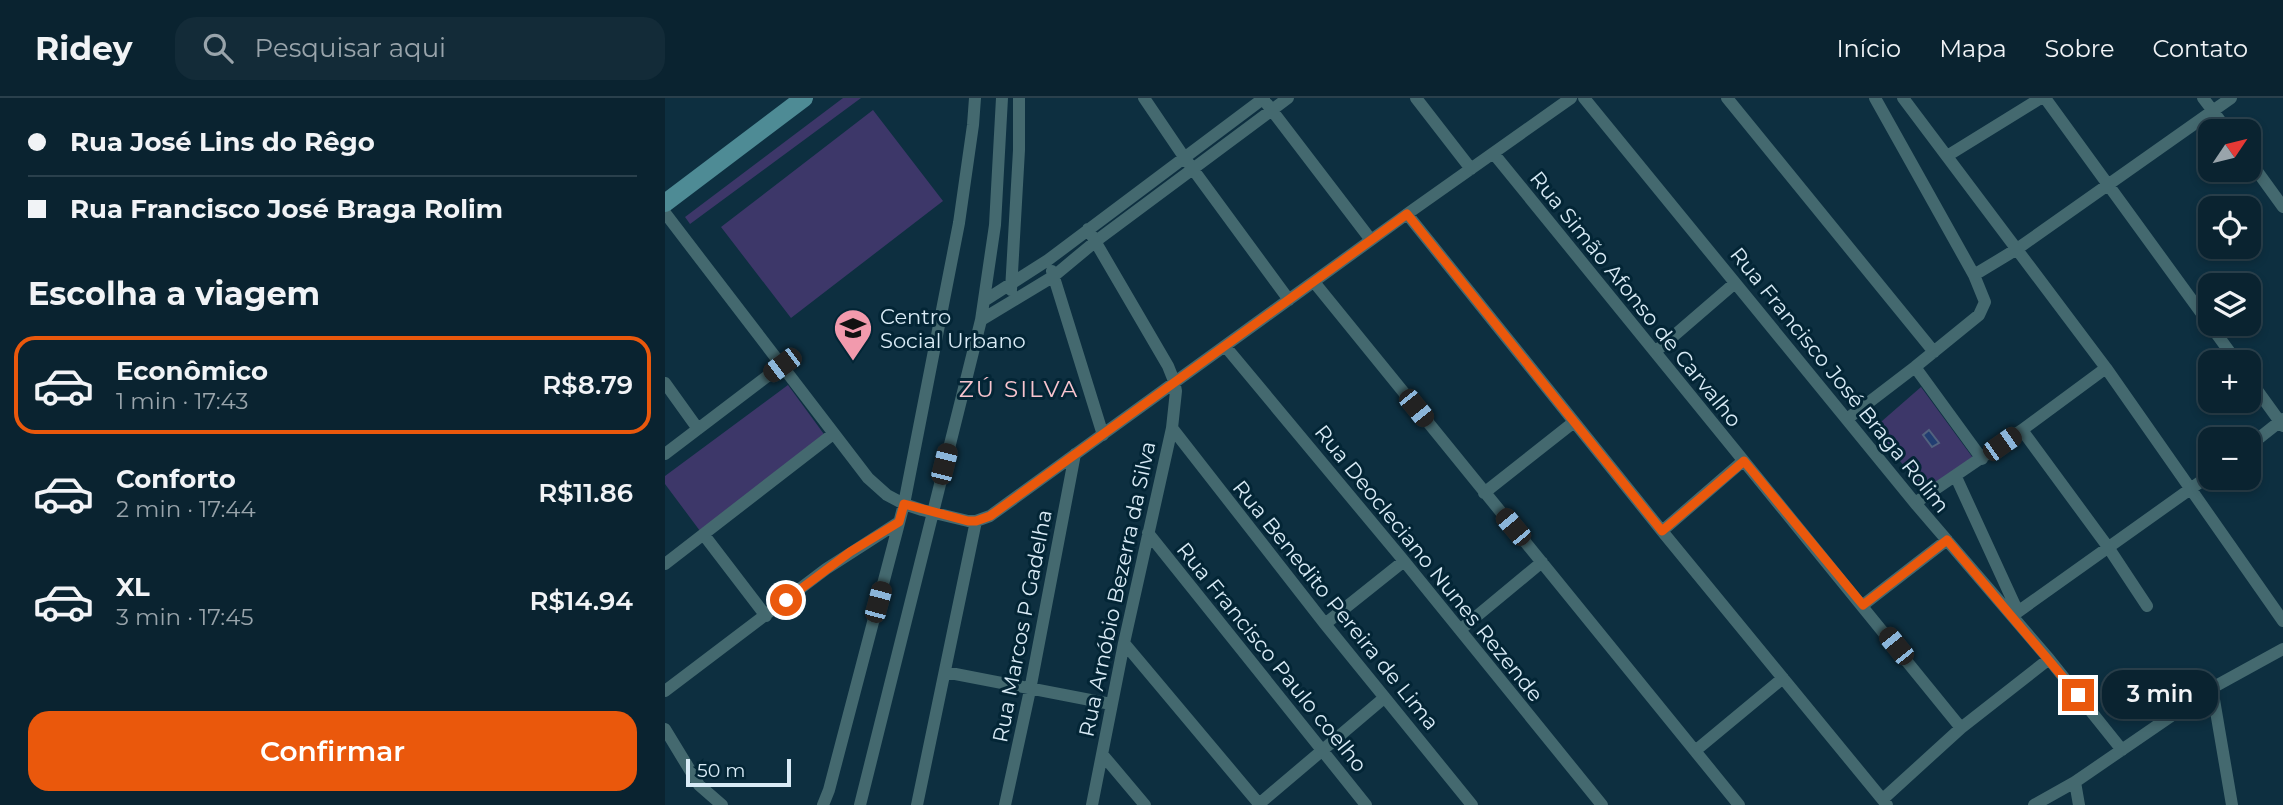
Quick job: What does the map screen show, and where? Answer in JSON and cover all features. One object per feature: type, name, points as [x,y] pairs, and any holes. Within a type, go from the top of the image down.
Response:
[{"type":"main road","points":[[665,202],[804,98]]},
{"type":"street","points":[[823,805],[904,504],[959,223],[975,98]]},
{"type":"street","points":[[860,805],[981,320],[995,225],[1002,98]]},
{"type":"street","points":[[1013,301],[1011,286],[1019,150],[1019,98]]},
{"type":"street","points":[[1144,98],[1193,170],[1289,300]]},
{"type":"street","points":[[984,301],[1048,260],[1263,98],[1371,240]]},
{"type":"street","points":[[981,320],[1054,276],[1096,241],[1288,98]]},
{"type":"street","points":[[1416,98],[1471,169]]},
{"type":"street","points":[[665,213],[833,434],[877,487],[904,504],[976,521],[990,516],[1174,381],[1571,98]]},
{"type":"street","name":"Rua Francisco José Braga Rolim","points":[[1584,98],[1915,503],[2015,614],[2122,750]]},
{"type":"street","points":[[1727,98],[1934,352]]},
{"type":"street","points":[[1847,419],[1915,368],[1985,307],[1985,296],[1974,275],[1875,98]]},
{"type":"street","points":[[1903,98],[2106,368],[2283,621]]},
{"type":"street","points":[[1947,156],[2043,98],[2228,350]]},
{"type":"street","points":[[2203,98],[2218,119]]},
{"type":"street","points":[[1974,275],[2017,249],[2231,98]]},
{"type":"street","name":"Rua Simão Afonso de Carvalho","points":[[1493,154],[1961,728]]},
{"type":"street","points":[[2261,176],[2283,206]]},
{"type":"street","points":[[1407,214],[1885,802],[1961,728],[2049,659]]},
{"type":"street","points":[[1089,229],[1174,381]]},
{"type":"street","points":[[1048,260],[1103,435]]},
{"type":"street","points":[[1314,282],[1739,805]]},
{"type":"street","points":[[1655,352],[1735,284]]},
{"type":"street","name":"Rua Deocleciano Nunes Rezende","points":[[1225,346],[1602,805]]},
{"type":"street","points":[[665,454],[782,365]]},
{"type":"street","points":[[1915,368],[1982,459]]},
{"type":"street","points":[[1915,503],[1982,459],[2106,368]]},
{"type":"street","name":"Rua Arnóbio Bezerra da Silva","points":[[1092,805],[1111,704],[1172,428],[1176,391],[1174,381]]},
{"type":"street","points":[[665,383],[698,429]]},
{"type":"street","points":[[2261,395],[2282,422],[2261,437]]},
{"type":"street","points":[[1484,493],[1574,422]]},
{"type":"street","name":"Rua Benedito Pereira de Lima","points":[[1172,428],[1325,624],[1472,805]]},
{"type":"street","points":[[2022,430],[2108,547],[2147,606]]},
{"type":"street","points":[[665,564],[833,434]]},
{"type":"street","name":"Rua Marcos P Gadelha","points":[[1005,805],[1075,454]]},
{"type":"street","points":[[1662,531],[1744,461]]},
{"type":"street","points":[[1956,477],[2015,614],[2198,484]]},
{"type":"street","points":[[918,805],[976,521]]},
{"type":"street","points":[[665,691],[842,558],[899,522]]},
{"type":"street","name":"Rua Francisco Paulo coelho","points":[[1148,533],[1366,805]]},
{"type":"street","points":[[704,535],[766,615]]},
{"type":"street","points":[[1863,605],[1947,540]]},
{"type":"street","points":[[1325,624],[1404,561]]},
{"type":"street","points":[[1460,630],[1542,562]]},
{"type":"street","points":[[1124,643],[1259,804],[1384,698]]},
{"type":"street","points":[[2034,805],[2075,782],[2212,688],[2283,649]]},
{"type":"street","points":[[945,672],[1111,704]]},
{"type":"street","points":[[1695,751],[1783,678]]},
{"type":"street","points":[[2212,688],[2232,805]]},
{"type":"street","points":[[665,729],[699,785],[722,805]]},
{"type":"street","points":[[1102,754],[1146,805]]},
{"type":"street","points":[[2075,782],[2079,805]]},
{"type":"shaded area","points":[[843,98],[861,98],[690,224],[685,217]]},
{"type":"shaded area","points":[[873,110],[943,201],[791,318],[721,227]]},
{"type":"shaded area","points":[[788,385],[829,441],[703,535],[665,484],[665,476]]},
{"type":"shaded area","points":[[1921,387],[1976,462],[1926,494],[1874,428]]},
{"type":"building","points":[[1929,430],[1939,443],[1932,447],[1923,435]]},
{"type":"place","name":"Centro Social Urbano","points":[[853,362]]},
{"type":"district","name":"ZÚ SILVA","points":[[1019,389]]},
{"type":"route","points":[[786,600],[850,552],[899,522],[904,504],[960,520],[976,521],[990,516],[1407,214],[1662,531],[1744,461],[1863,605],[1947,540],[2078,695]]}]
